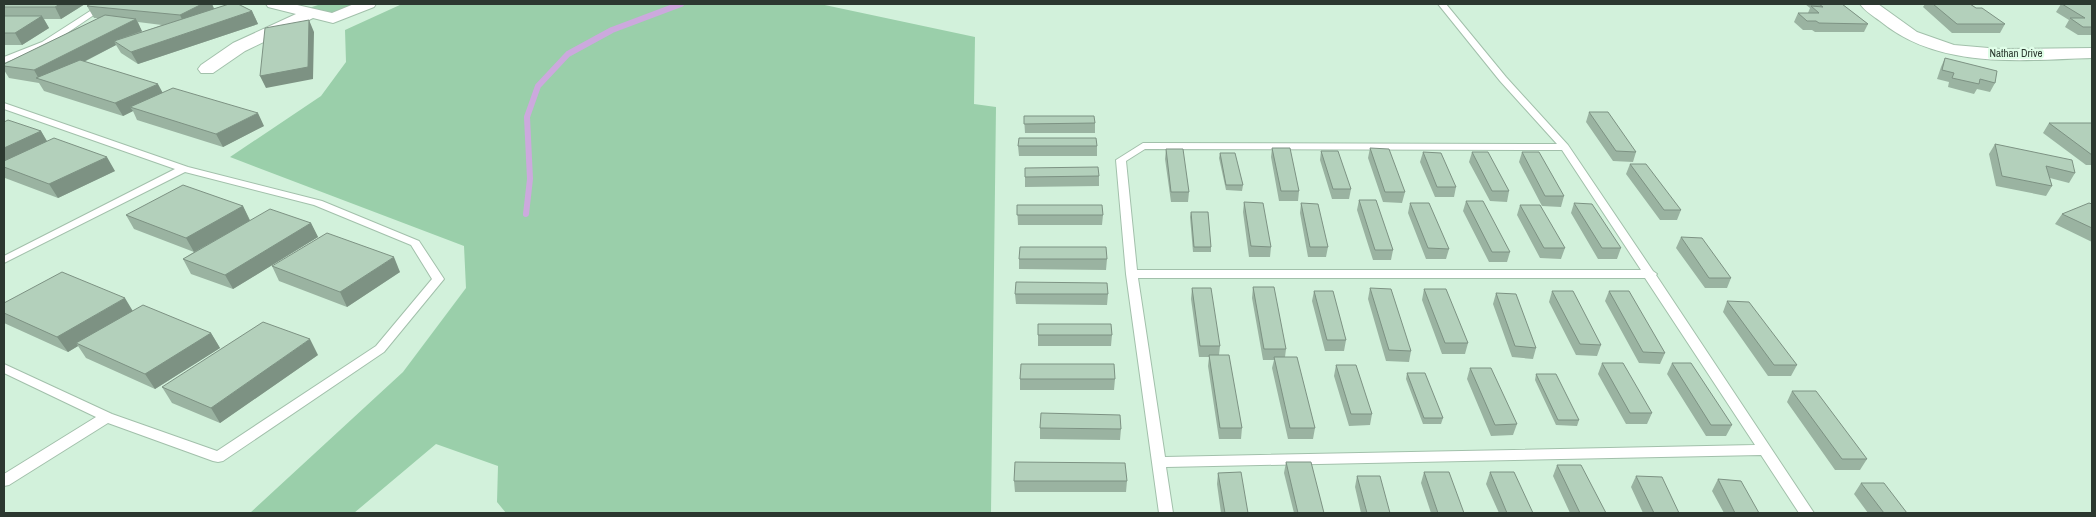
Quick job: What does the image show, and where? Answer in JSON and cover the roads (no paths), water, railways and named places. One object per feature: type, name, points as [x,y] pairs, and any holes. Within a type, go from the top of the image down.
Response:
[{"type":"street","points":[[274,4],[333,18],[368,4]]},
{"type":"street","name":"Nathan Drive","points":[[1868,4],[1910,35],[1940,48],[1979,53],[2092,53]]},
{"type":"street","points":[[208,68],[239,47],[311,13]]},
{"type":"lane","points":[[4,60],[45,44],[106,4]]},
{"type":"lane","points":[[1442,4],[1503,79],[1565,147],[1651,274],[1807,513]]},
{"type":"lane","points":[[4,106],[184,169],[318,203],[415,243],[438,279],[380,349],[218,457],[108,417],[4,368]]},
{"type":"lane","points":[[1166,513],[1132,274],[1121,160],[1142,146],[1565,147]]},
{"type":"lane","points":[[4,260],[184,169]]},
{"type":"lane","points":[[1132,274],[1651,274]]},
{"type":"lane","points":[[4,481],[108,417]]},
{"type":"lane","points":[[1159,462],[1766,450]]},
{"type":"waterway","points":[[526,214],[530,179],[527,117],[538,86],[568,54],[612,30],[681,4]]}]
